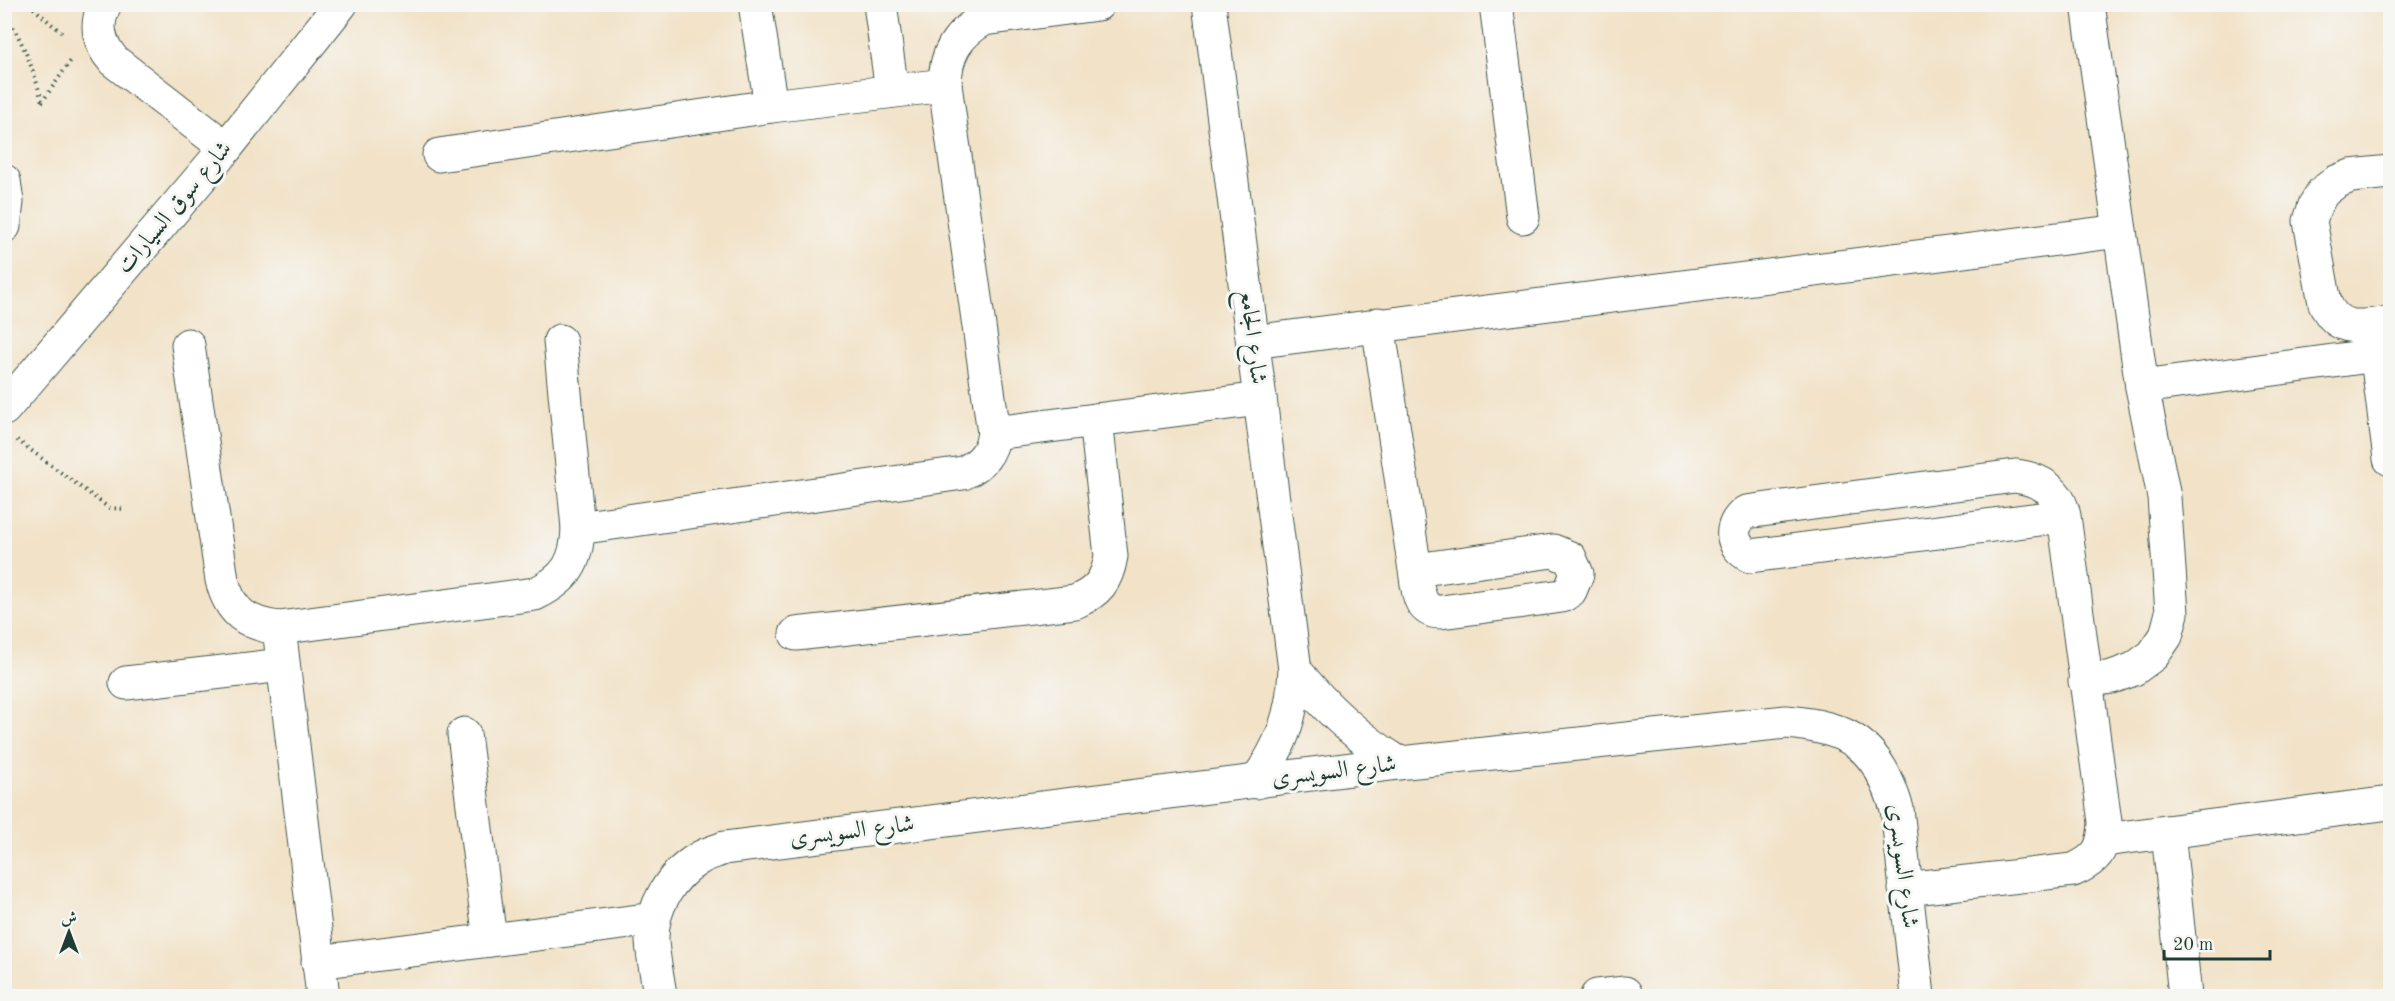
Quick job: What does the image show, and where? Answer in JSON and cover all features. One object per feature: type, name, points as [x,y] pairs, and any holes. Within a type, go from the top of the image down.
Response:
[{"type":"street","points":[[105,4],[98,26],[100,39],[114,61],[226,148]]},
{"type":"street","name":"شارع سوق السيارات","points":[[9,423],[341,4]]},
{"type":"street","points":[[755,4],[771,105]]},
{"type":"street","points":[[880,4],[892,91]]},
{"type":"street","points":[[578,528],[963,473],[975,468],[985,458],[992,446],[994,433],[945,85],[945,68],[953,45],[969,27],[984,19],[1098,4]]},
{"type":"street","name":"شارع الجامع","points":[[1209,4],[1295,670],[1294,694],[1282,741],[1256,782]]},
{"type":"street","points":[[1496,4],[1523,217]]},
{"type":"street","points":[[2085,681],[2134,669],[2153,655],[2166,636],[2172,613],[2164,497],[2142,387],[2088,4]]},
{"type":"street","points":[[439,155],[771,105],[945,85]]},
{"type":"street","points":[[2380,334],[2343,324],[2328,312],[2310,221],[2319,198],[2336,182],[2351,176],[2391,172]]},
{"type":"street","points":[[4,182],[6,202],[4,226]]},
{"type":"street","points":[[1253,342],[1378,324],[2120,231]]},
{"type":"street","points":[[1378,324],[1415,570]]},
{"type":"street","points":[[2142,387],[2380,334]]},
{"type":"street","points":[[2380,334],[2391,459]]},
{"type":"street","points":[[188,345],[226,595],[234,609],[246,619],[260,626],[279,628],[535,594],[554,585],[568,569],[577,550],[578,528],[560,341]]},
{"type":"street","points":[[994,433],[1260,399]]},
{"type":"street","points":[[796,634],[1075,602],[1089,596],[1105,578],[1111,556],[1096,420]]},
{"type":"street","points":[[1905,889],[2073,870],[2087,864],[2098,854],[2104,840],[2105,822],[2085,681],[2064,516],[2062,504],[2054,492],[2042,483],[2030,478],[2015,476],[1746,512],[1735,524],[1734,540],[1737,547],[1750,556],[2064,516]]},
{"type":"street","points":[[279,628],[323,996]]},
{"type":"street","points":[[126,683],[283,665]]},
{"type":"street","points":[[1295,670],[1332,712],[1376,748],[1399,763]]},
{"type":"street","name":"شارع السويسرى","points":[[660,996],[652,940],[654,919],[663,894],[678,873],[699,858],[724,848],[1399,763],[1786,722],[1817,724],[1846,735],[1871,754],[1888,779],[1898,809],[1918,996]]},
{"type":"street","points":[[464,734],[490,940]]},
{"type":"street","points":[[2104,840],[2391,803]]},
{"type":"street","points":[[2168,832],[2185,996]]},
{"type":"street","points":[[318,962],[654,919]]},
{"type":"path","points":[[4,11],[19,35],[33,68],[42,102],[73,57]]},
{"type":"path","points":[[9,423],[109,508],[126,509]]}]
